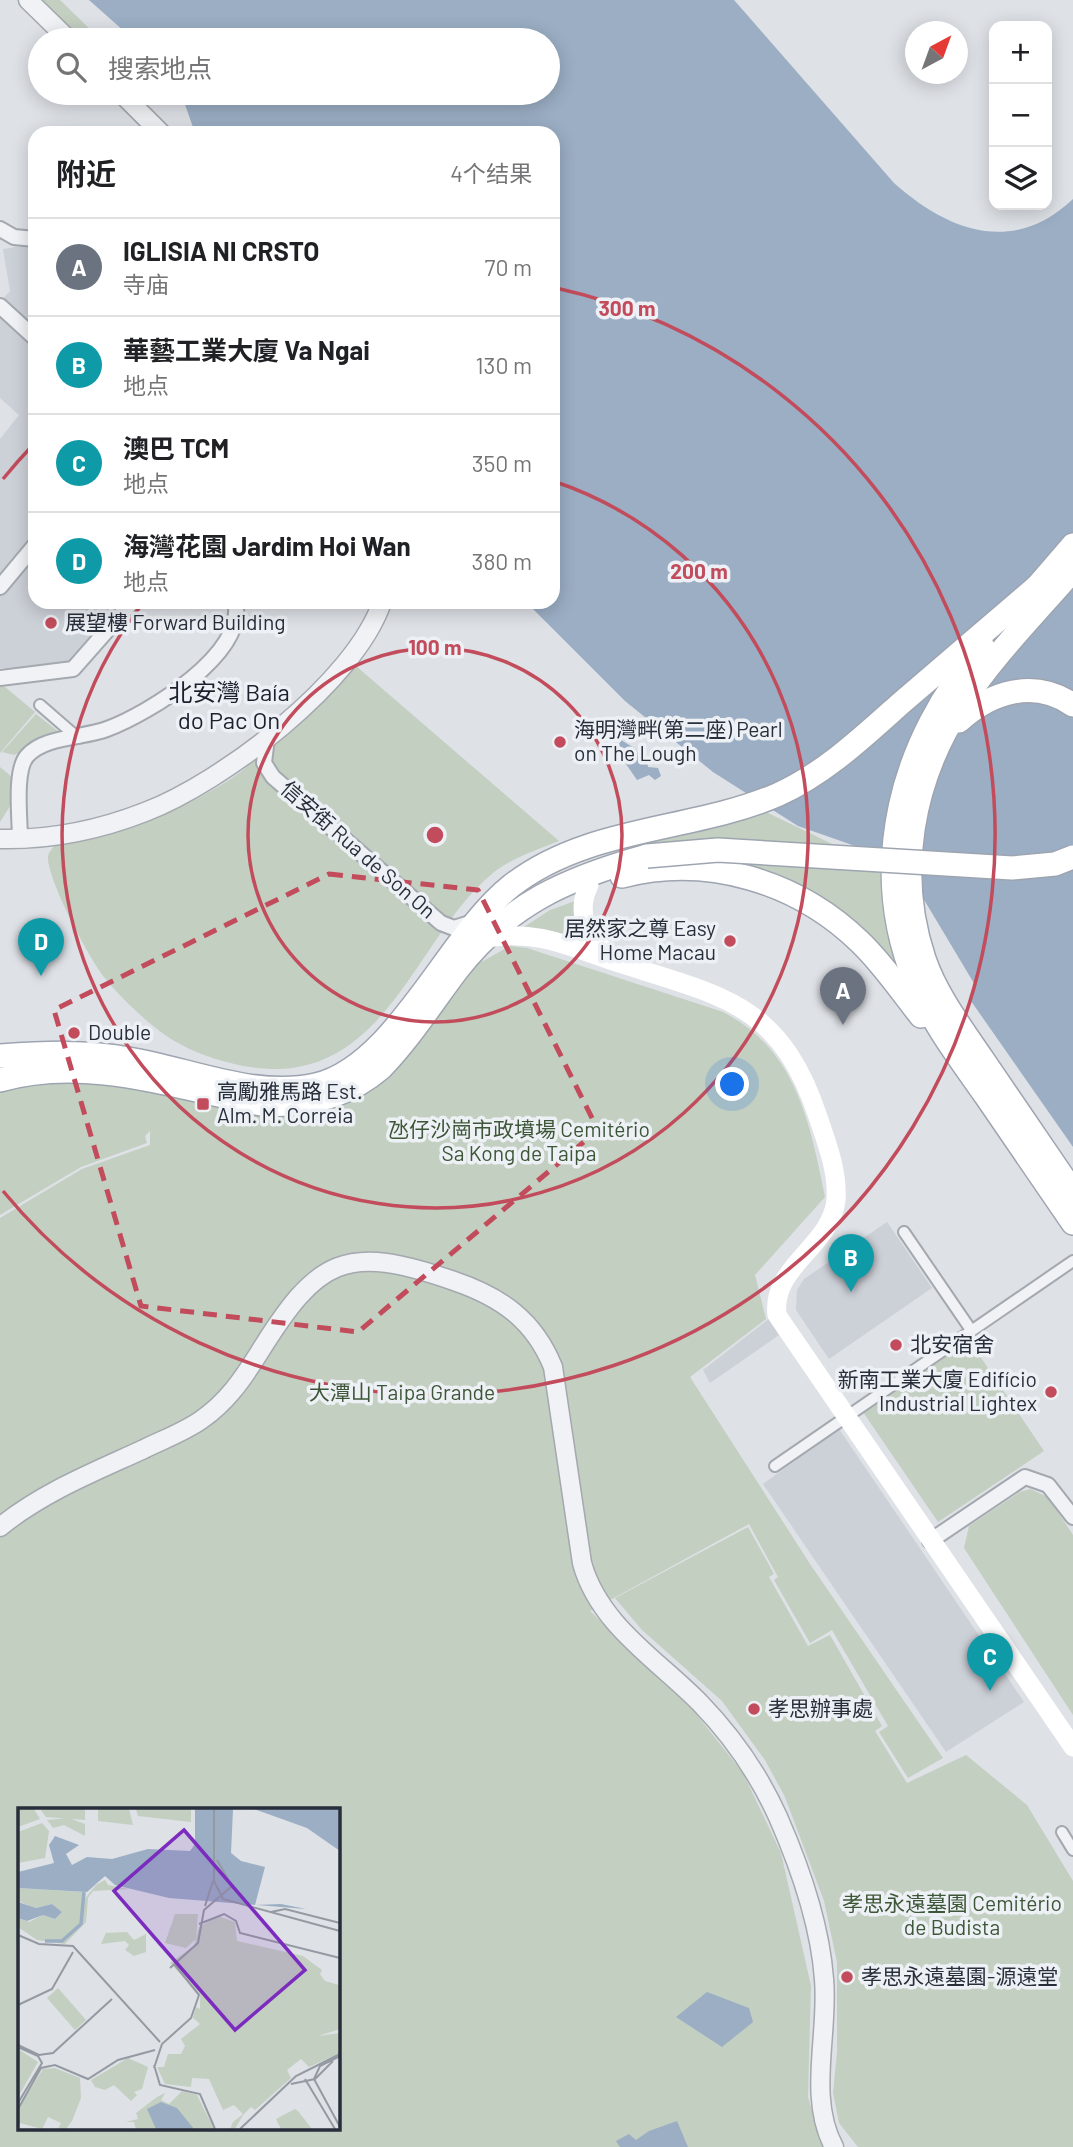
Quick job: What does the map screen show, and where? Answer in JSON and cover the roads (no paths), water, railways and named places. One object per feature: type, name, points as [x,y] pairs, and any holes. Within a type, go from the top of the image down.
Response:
[{"type":"main road","points":[[1073,545],[979,651],[944,697],[920,743],[898,810],[894,844],[894,898],[904,949],[916,984],[1073,1192]]},
{"type":"main road","points":[[1073,570],[979,679],[945,734],[930,766],[912,826],[909,900],[924,960],[949,1026],[1004,1123],[1073,1223]]},
{"type":"main road","points":[[0,1056],[36,1054],[127,1058],[265,1089],[296,1089],[320,1084],[361,1062],[383,1041],[513,885],[540,866],[601,841],[726,811],[775,796],[825,767],[1040,584]]},
{"type":"main road","points":[[945,734],[969,711],[1001,693],[1041,692],[1073,705]]},
{"type":"main road","points":[[0,1080],[41,1072],[111,1073],[261,1104],[296,1105],[325,1099],[353,1088],[381,1068],[459,968],[479,929],[508,901],[563,868],[692,839],[1023,858],[1058,852],[1073,844]]},
{"type":"main road","points":[[647,850],[718,850],[1012,868],[1055,864],[1073,857]]},
{"type":"main road","points":[[479,929],[589,884],[671,869],[734,874],[774,886],[803,899],[838,922],[1004,1123]]},
{"type":"main road","points":[[589,884],[583,905],[586,926],[594,941],[619,963]]},
{"type":"main road","points":[[479,929],[531,935],[729,999],[749,1011],[783,1043],[805,1079],[828,1148],[836,1199],[821,1234],[782,1282],[776,1303],[782,1325],[1073,1747]]},
{"type":"street","points":[[28,0],[57,28]]},
{"type":"street","points":[[132,105],[151,126]]},
{"type":"street","points":[[0,229],[15,237],[28,238]]},
{"type":"street","points":[[0,306],[28,332]]},
{"type":"street","points":[[0,587],[28,553]]},
{"type":"street","points":[[0,678],[73,669],[126,609]]},
{"type":"street","points":[[20,839],[23,763],[40,747],[78,738],[127,720],[207,665],[223,649],[235,628],[235,609]]},
{"type":"street","points":[[0,839],[75,832],[145,813],[183,796],[267,738],[319,693],[351,658],[375,622],[380,609]]},
{"type":"street","points":[[40,705],[78,738]]},
{"type":"street","name":"信安街 Rua de Son On","points":[[267,738],[264,763],[273,778],[441,923],[479,929]]},
{"type":"street","points":[[227,765],[254,765],[273,778]]},
{"type":"street","points":[[904,1233],[971,1330]]},
{"type":"street","points":[[0,1527],[45,1495],[185,1429],[208,1415],[240,1383],[299,1293],[320,1275],[333,1269],[370,1261],[396,1264],[469,1286],[517,1313],[539,1338],[555,1375],[582,1563],[592,1591],[618,1626],[720,1725],[760,1782],[787,1840],[802,1880],[822,1956],[825,1982],[822,2106],[826,2130],[835,2147]]},
{"type":"street","points":[[775,1466],[1073,1261]]},
{"type":"street","points":[[930,1541],[1025,1477],[1048,1485],[1073,1517]]},
{"type":"street","points":[[0,1517],[19,1512]]},
{"type":"street","points":[[1062,1832],[1073,1850]]},
{"type":"water","points":[[89,0],[734,0],[894,183],[936,214],[981,230],[1004,232],[1027,227],[1050,217],[1073,199],[1073,1147],[971,1001],[975,985],[917,888],[875,853],[798,826],[713,772],[625,701],[533,609],[560,609],[560,126],[193,126],[185,105],[560,105],[560,28],[120,28]]},
{"type":"water","points":[[621,740],[636,749],[639,757],[647,759],[648,767],[658,768],[661,776],[655,780],[649,775],[637,780],[626,764],[616,763],[614,755]]},
{"type":"water","points":[[707,1992],[749,2008],[753,2022],[722,2047],[676,2017]]},
{"type":"water","points":[[677,2121],[688,2147],[620,2147],[616,2141],[629,2134],[636,2140],[649,2131]]},
{"type":"place","name":"展望樓 Forward Building","points":[[51,623]]},
{"type":"place","name":"海明灣畔(第二座) Pearl on The Lough","points":[[560,742]]},
{"type":"place","name":"居然家之尊 Easy Home Macau","points":[[730,941]]},
{"type":"place","name":"海灣花園 Jardim Hoi Wan","points":[[41,976]]},
{"type":"place","name":"IGLISIA NI CRSTO","points":[[843,1025]]},
{"type":"place","name":"Double","points":[[74,1033]]},
{"type":"place","name":"高勵雅馬路 Est. Alm. M. Correia","points":[[203,1104]]},
{"type":"place","name":"華藝工業大廈 Va Ngai","points":[[851,1292]]},
{"type":"place","name":"北安宿舍","points":[[896,1345]]},
{"type":"place","name":"新南工業大廈 Edifício Industrial Lightex","points":[[1051,1392]]},
{"type":"place","name":"澳巴 TCM","points":[[990,1691]]},
{"type":"place","name":"孝思辦事處","points":[[754,1709]]},
{"type":"place","name":"孝思永遠墓園-源遠堂","points":[[847,1977]]},
{"type":"district","name":"北安灣 Baía do Pac On","points":[[229,707]]},
{"type":"park label","name":"氹仔沙崗市政墳場 Cemitério Sa Kong de Taipa","points":[[519,1142]]},
{"type":"park label","name":"大潭山 Taipa Grande","points":[[402,1393]]},
{"type":"park label","name":"孝思永遠墓園 Cemitério de Budista","points":[[952,1916]]}]
